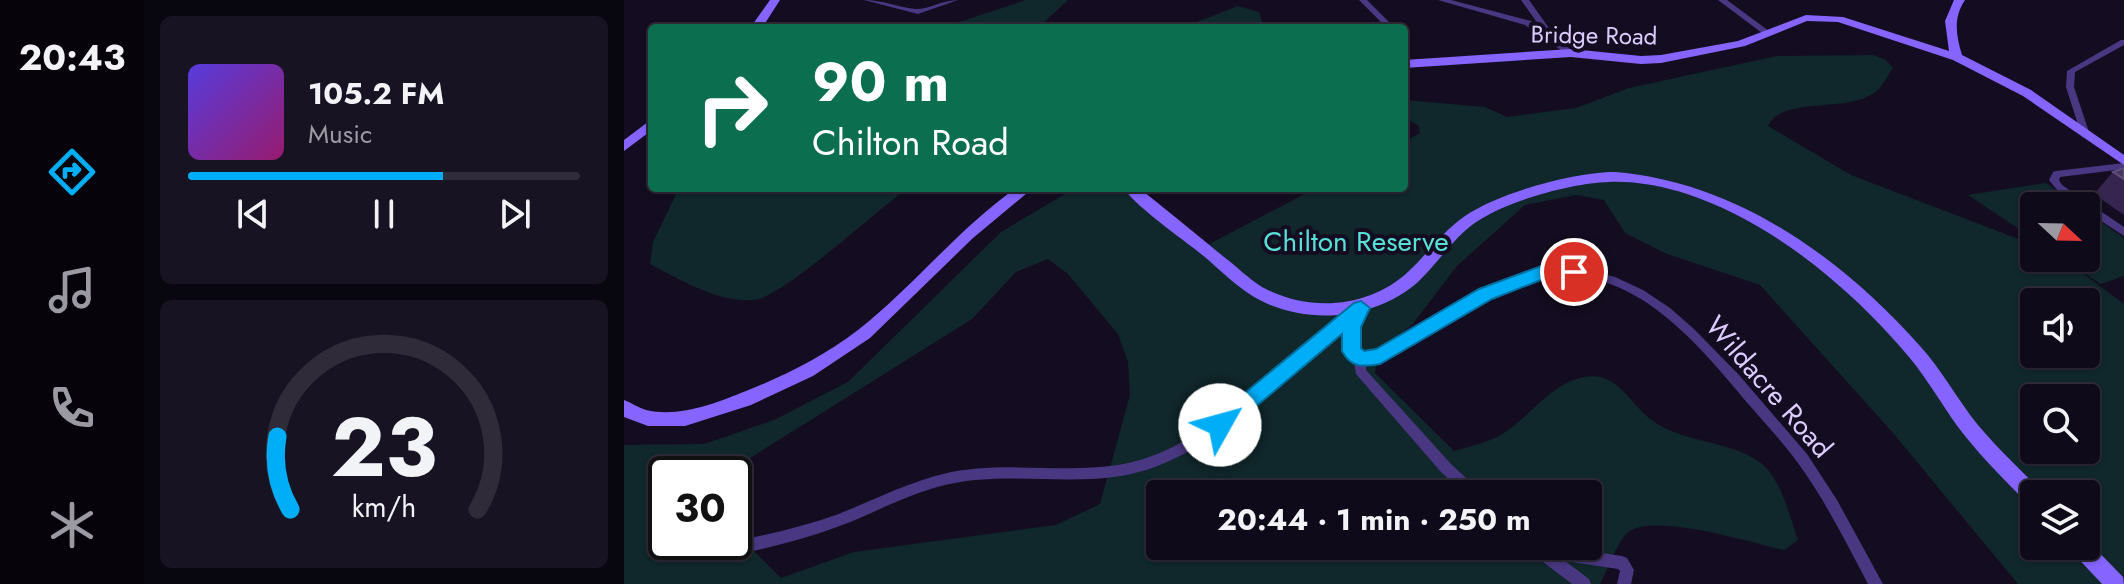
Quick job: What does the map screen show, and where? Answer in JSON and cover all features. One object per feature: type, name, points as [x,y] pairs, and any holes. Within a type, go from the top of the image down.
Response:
[{"type":"main road","points":[[759,24],[775,0]]},
{"type":"main road","points":[[1957,57],[1950,27],[1951,13],[1960,0]]},
{"type":"main road","name":"Bridge Road","points":[[1408,62],[1571,53],[1661,59],[1741,44],[1806,18],[1839,19],[1957,57],[2027,93],[2124,164]]},
{"type":"main road","points":[[624,147],[648,126]]},
{"type":"main road","points":[[1141,192],[1230,271],[1269,298],[1319,310],[1361,308],[1397,291],[1457,229],[1497,205],[1532,192],[1613,176],[1661,182],[1708,196],[1762,224],[1810,257],[1861,299],[1916,353],[1972,432],[2020,482]]},
{"type":"main road","points":[[624,408],[638,417],[665,421],[688,419],[762,394],[813,368],[882,319],[953,246],[1021,192]]},
{"type":"main road","points":[[2093,560],[2116,584]]},
{"type":"street","points":[[868,0],[918,12],[954,0]]},
{"type":"street","points":[[1363,0],[1387,24]]},
{"type":"street","points":[[1442,0],[1528,23],[1571,53]]},
{"type":"street","points":[[1525,0],[1553,40]]},
{"type":"street","points":[[1722,0],[1769,34]]},
{"type":"street","points":[[2085,135],[2070,87],[2071,71],[2124,42]]},
{"type":"street","points":[[2124,164],[2056,174],[2054,180],[2059,187],[2124,232]]},
{"type":"street","name":"Wildacre Road","points":[[1360,360],[1380,356],[1486,294],[1544,271],[1574,272],[1610,280],[1641,294],[1671,314],[1709,349],[1817,479],[1876,584]]},
{"type":"street","points":[[1361,308],[1351,327],[1351,351],[1360,360],[1360,371],[1461,480]]},
{"type":"street","points":[[752,545],[821,526],[898,494],[953,478],[992,472],[1088,474],[1153,463],[1205,436],[1235,415],[1361,308]]},
{"type":"street","points":[[1552,560],[1584,584]]},
{"type":"street","points":[[1602,560],[1622,563],[1627,570],[1624,584]]},
{"type":"green space","points":[[1026,0],[1068,0],[1042,24],[953,24]]},
{"type":"green space","points":[[1238,6],[1259,12],[1263,24],[1183,24],[1197,22]]},
{"type":"green space","name":"Chilton Reserve","points":[[1873,55],[1886,60],[1893,68],[1877,91],[1862,99],[1787,111],[1775,117],[1768,126],[1851,175],[2020,240],[2020,272],[2081,272],[2124,304],[2124,584],[2018,584],[1893,433],[1760,285],[1667,254],[1625,233],[1604,200],[1576,195],[1525,205],[1457,266],[1412,325],[1379,350],[1375,373],[1454,451],[1490,440],[1507,431],[1549,395],[1572,381],[1585,377],[1606,379],[1653,421],[1679,434],[1736,450],[1761,463],[1779,488],[1798,540],[1784,550],[1702,530],[1656,525],[1626,534],[1600,584],[624,584],[624,445],[704,444],[774,420],[848,382],[1001,232],[1068,192],[1127,192],[1198,250],[1308,192],[1408,192],[1408,140],[1420,133],[1418,125],[1408,120],[1408,100],[1485,107],[1507,117],[1576,108],[1629,88],[1777,56]],"holes":[[[1048,259],[1068,274],[1118,334],[1128,362],[1130,395],[1100,504],[1056,525],[854,552],[781,578],[752,549],[752,560],[648,560],[648,456],[752,457],[972,319],[1016,272]]]},
{"type":"green space","points":[[2046,183],[2059,192],[2020,192],[2020,230],[1968,195]]},
{"type":"green space","points":[[677,192],[903,192],[786,285],[754,300],[714,294],[650,264],[653,242]]},
{"type":"green space","points":[[2100,221],[2124,238],[2124,276],[2101,284],[2082,272],[2100,272]]},
{"type":"building","points":[[2124,168],[2124,179],[2113,172]]},
{"type":"route","points":[[1220,425],[1361,308],[1351,327],[1351,351],[1360,360],[1380,356],[1486,294],[1544,271],[1574,272]]}]
